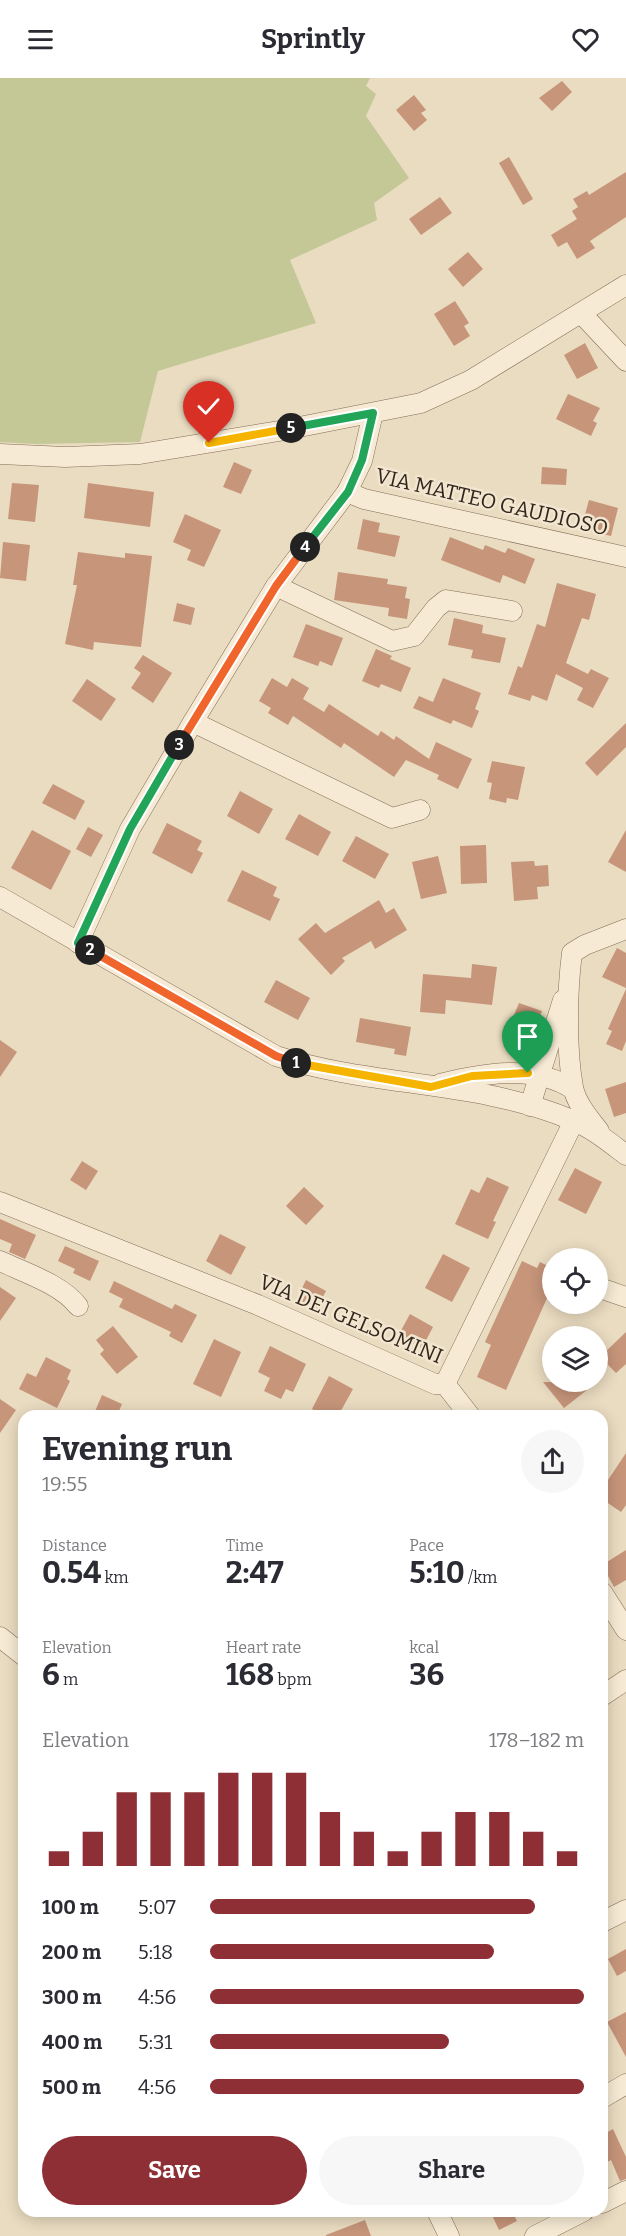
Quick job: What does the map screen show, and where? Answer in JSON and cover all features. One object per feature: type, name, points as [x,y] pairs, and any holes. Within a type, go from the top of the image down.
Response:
[{"type":"street","points":[[0,454],[65,457],[140,454],[421,403],[443,395],[626,285]]},
{"type":"street","points":[[580,313],[626,361]]},
{"type":"street","points":[[78,943],[130,829],[193,722],[276,586],[348,492],[362,460],[373,413]]},
{"type":"street","name":"VIA MATTEO GAUDIOSO","points":[[348,492],[364,499],[626,557]]},
{"type":"street","points":[[276,586],[392,641],[414,636],[436,608],[446,600],[512,611]]},
{"type":"street","points":[[193,722],[392,818],[420,810]]},
{"type":"street","points":[[0,897],[276,1056],[308,1067],[530,1106],[574,1120],[604,1138],[626,1155]]},
{"type":"street","points":[[530,1106],[567,988],[572,953],[585,945],[626,929]]},
{"type":"street","points":[[567,988],[573,1089],[584,1111],[604,1138]]},
{"type":"street","points":[[431,1087],[472,1076],[540,1075],[555,1077],[573,1089]]},
{"type":"street","name":"VIA DEI GELSOMINI","points":[[0,1202],[258,1305],[435,1384],[445,1384],[574,1120]]},
{"type":"street","points":[[0,1261],[55,1288],[72,1298],[78,1306]]},
{"type":"street","points":[[608,1291],[626,1297]]},
{"type":"street","points":[[445,1384],[465,1410]]},
{"type":"street","points":[[608,1602],[626,1630]]},
{"type":"street","points":[[0,1637],[18,1651]]},
{"type":"street","points":[[608,1692],[626,1680]]},
{"type":"street","points":[[608,1919],[626,1910]]},
{"type":"street","points":[[608,2094],[626,2084]]},
{"type":"street","points":[[608,2200],[626,2191]]},
{"type":"street","points":[[439,2217],[449,2236]]},
{"type":"street","points":[[547,2233],[574,2217]]},
{"type":"green space","points":[[0,78],[370,78],[366,86],[376,94],[366,116],[409,178],[374,203],[377,220],[290,260],[316,323],[158,371],[140,442],[36,444],[0,442]]},
{"type":"building","points":[[562,81],[572,92],[552,111],[539,98]]},
{"type":"building","points":[[414,95],[426,110],[421,113],[427,120],[414,131],[396,110]]},
{"type":"building","points":[[509,157],[533,199],[523,205],[499,163]]},
{"type":"building","points":[[626,172],[626,217],[590,241],[595,248],[577,259],[567,242],[558,247],[551,235],[577,219],[572,211],[578,207],[573,199],[587,191],[589,195]]},
{"type":"building","points":[[440,197],[452,213],[421,235],[409,219]]},
{"type":"building","points":[[468,252],[483,269],[463,287],[448,269]]},
{"type":"building","points":[[455,301],[469,323],[464,326],[470,336],[454,346],[434,314]]},
{"type":"building","points":[[585,343],[598,368],[577,379],[564,355]]},
{"type":"building","points":[[568,394],[600,408],[593,421],[597,423],[591,436],[556,419]]},
{"type":"building","points":[[234,462],[252,470],[241,494],[223,487]]},
{"type":"building","points":[[542,467],[567,469],[566,485],[541,484]]},
{"type":"building","points":[[12,483],[39,485],[35,522],[8,519]]},
{"type":"building","points":[[88,483],[154,492],[150,527],[84,518]]},
{"type":"building","points":[[589,500],[618,508],[611,536],[581,529]]},
{"type":"building","points":[[185,514],[221,530],[204,567],[187,560],[191,550],[173,542]]},
{"type":"building","points":[[363,519],[380,523],[378,532],[400,536],[395,557],[357,549]]},
{"type":"building","points":[[450,537],[483,550],[485,545],[505,553],[508,548],[535,559],[525,584],[503,575],[500,583],[441,560]]},
{"type":"building","points":[[3,542],[30,545],[26,581],[0,578]]},
{"type":"building","points":[[78,552],[125,558],[125,553],[152,556],[141,647],[94,642],[93,650],[65,644],[77,585],[73,585]]},
{"type":"building","points":[[338,572],[388,579],[387,584],[407,587],[405,598],[410,599],[407,619],[388,616],[389,608],[334,600]]},
{"type":"building","points":[[557,583],[596,594],[589,620],[582,618],[566,663],[588,674],[591,669],[609,678],[593,708],[577,700],[583,688],[556,674],[547,701],[532,695],[530,701],[508,694],[518,666],[522,668],[537,624],[545,627]]},
{"type":"building","points":[[177,603],[195,608],[191,625],[173,621]]},
{"type":"building","points":[[454,618],[483,625],[482,633],[506,638],[500,663],[471,658],[473,650],[448,645]]},
{"type":"building","points":[[306,624],[343,638],[332,666],[320,661],[318,666],[293,657]]},
{"type":"building","points":[[376,649],[392,656],[390,659],[411,668],[401,692],[381,684],[379,688],[362,681]]},
{"type":"building","points":[[143,655],[172,673],[153,703],[131,688],[141,673],[134,668]]},
{"type":"building","points":[[272,678],[287,687],[292,678],[309,688],[303,699],[324,712],[329,704],[378,736],[381,731],[394,740],[396,736],[429,759],[436,742],[472,759],[458,789],[437,779],[439,775],[406,760],[394,777],[344,743],[341,748],[293,716],[288,725],[268,713],[271,708],[259,701]]},
{"type":"building","points":[[443,678],[481,693],[475,709],[479,711],[472,728],[453,720],[451,724],[413,708],[419,696],[433,702]]},
{"type":"building","points":[[87,679],[116,699],[101,721],[72,701]]},
{"type":"building","points":[[626,723],[626,747],[597,776],[585,763]]},
{"type":"building","points":[[492,761],[525,767],[518,800],[507,798],[506,803],[489,799],[492,783],[487,782]]},
{"type":"building","points":[[53,784],[85,801],[75,820],[42,803]]},
{"type":"building","points":[[240,791],[273,809],[259,834],[227,816]]},
{"type":"building","points":[[299,814],[331,832],[318,856],[285,839]]},
{"type":"building","points":[[167,823],[202,841],[197,850],[203,853],[192,874],[152,853]]},
{"type":"building","points":[[88,827],[103,835],[91,857],[76,849]]},
{"type":"building","points":[[32,830],[71,851],[51,890],[11,868]]},
{"type":"building","points":[[626,830],[626,872],[608,862]]},
{"type":"building","points":[[356,836],[389,854],[375,879],[342,861]]},
{"type":"building","points":[[486,845],[487,883],[461,884],[460,846]]},
{"type":"building","points":[[438,856],[447,893],[421,899],[412,862]]},
{"type":"building","points":[[534,861],[535,866],[548,865],[549,886],[537,887],[538,899],[514,901],[511,862]]},
{"type":"building","points":[[242,870],[277,887],[273,896],[280,899],[270,921],[227,901]]},
{"type":"building","points":[[379,900],[386,913],[394,908],[407,930],[375,949],[371,941],[342,958],[345,961],[331,975],[298,939],[316,923],[325,933]]},
{"type":"building","points":[[617,948],[626,953],[626,988],[602,977]]},
{"type":"building","points":[[472,964],[497,967],[492,1005],[446,1000],[445,1014],[420,1012],[423,974],[471,978]]},
{"type":"building","points":[[276,980],[310,998],[298,1020],[264,1002]]},
{"type":"building","points":[[626,989],[626,1041],[622,1051],[606,1044],[612,1031],[608,1029]]},
{"type":"building","points":[[519,1003],[542,1011],[525,1050],[503,1041]]},
{"type":"building","points":[[360,1018],[411,1027],[406,1056],[394,1054],[395,1049],[356,1042]]},
{"type":"building","points":[[0,1040],[17,1052],[0,1077]]},
{"type":"building","points":[[626,1082],[626,1113],[614,1117],[605,1089]]},
{"type":"building","points":[[82,1161],[98,1171],[86,1190],[70,1180]]},
{"type":"building","points":[[575,1168],[602,1182],[586,1214],[558,1200]]},
{"type":"building","points":[[487,1177],[509,1187],[493,1221],[496,1222],[488,1239],[455,1224],[471,1189],[479,1193]]},
{"type":"building","points":[[304,1187],[324,1206],[306,1225],[286,1206]]},
{"type":"building","points":[[0,1219],[36,1235],[25,1259],[9,1252],[12,1244],[0,1239]]},
{"type":"building","points":[[220,1234],[246,1247],[231,1275],[206,1261]]},
{"type":"building","points":[[65,1246],[99,1261],[90,1281],[73,1273],[75,1269],[58,1261]]},
{"type":"building","points":[[443,1254],[470,1268],[452,1302],[425,1288]]},
{"type":"building","points":[[522,1261],[537,1268],[540,1262],[542,1263],[542,1309],[506,1390],[477,1377],[491,1345],[485,1342]]},
{"type":"building","points":[[306,1280],[326,1291],[315,1312],[296,1301]]},
{"type":"building","points":[[114,1281],[172,1309],[175,1304],[197,1315],[182,1343],[169,1336],[171,1332],[119,1307],[123,1299],[109,1292]]},
{"type":"building","points":[[0,1287],[16,1298],[0,1321]]},
{"type":"building","points":[[410,1314],[433,1327],[422,1348],[398,1336]]},
{"type":"building","points":[[113,1326],[138,1357],[117,1374],[100,1354],[104,1350],[96,1340]]},
{"type":"building","points":[[626,1332],[626,1364],[616,1373],[608,1365],[608,1349]]},
{"type":"building","points":[[214,1339],[241,1352],[221,1397],[193,1384]]},
{"type":"building","points":[[270,1346],[306,1364],[293,1392],[286,1389],[281,1399],[264,1391],[270,1378],[258,1372]]},
{"type":"building","points":[[46,1357],[71,1370],[67,1379],[70,1381],[57,1408],[19,1389],[27,1373],[36,1377]]},
{"type":"building","points":[[329,1376],[353,1389],[341,1410],[312,1409]]},
{"type":"building","points":[[551,1392],[584,1392],[564,1408]]},
{"type":"building","points":[[102,1395],[122,1404],[120,1410],[96,1410]]},
{"type":"building","points":[[0,1399],[16,1410],[0,1433]]},
{"type":"building","points":[[626,1453],[626,1505],[621,1512],[608,1503],[608,1480]]},
{"type":"building","points":[[626,1550],[626,1580],[614,1587],[608,1576],[608,1561]]},
{"type":"building","points":[[626,1949],[626,1971],[617,1976],[608,1959]]},
{"type":"building","points":[[626,2012],[626,2057],[608,2024],[608,2021]]},
{"type":"building","points":[[613,2129],[626,2157],[626,2179],[620,2181],[611,2160],[608,2162],[608,2132]]},
{"type":"building","points":[[493,2217],[515,2217],[517,2221],[499,2230]]},
{"type":"building","points":[[365,2220],[371,2236],[326,2236],[326,2235]]},
{"type":"route","points":[[209,443],[373,413],[362,460],[348,492],[276,586],[193,722],[130,829],[78,943],[276,1056],[308,1067],[431,1087],[472,1076],[528,1073]]}]
